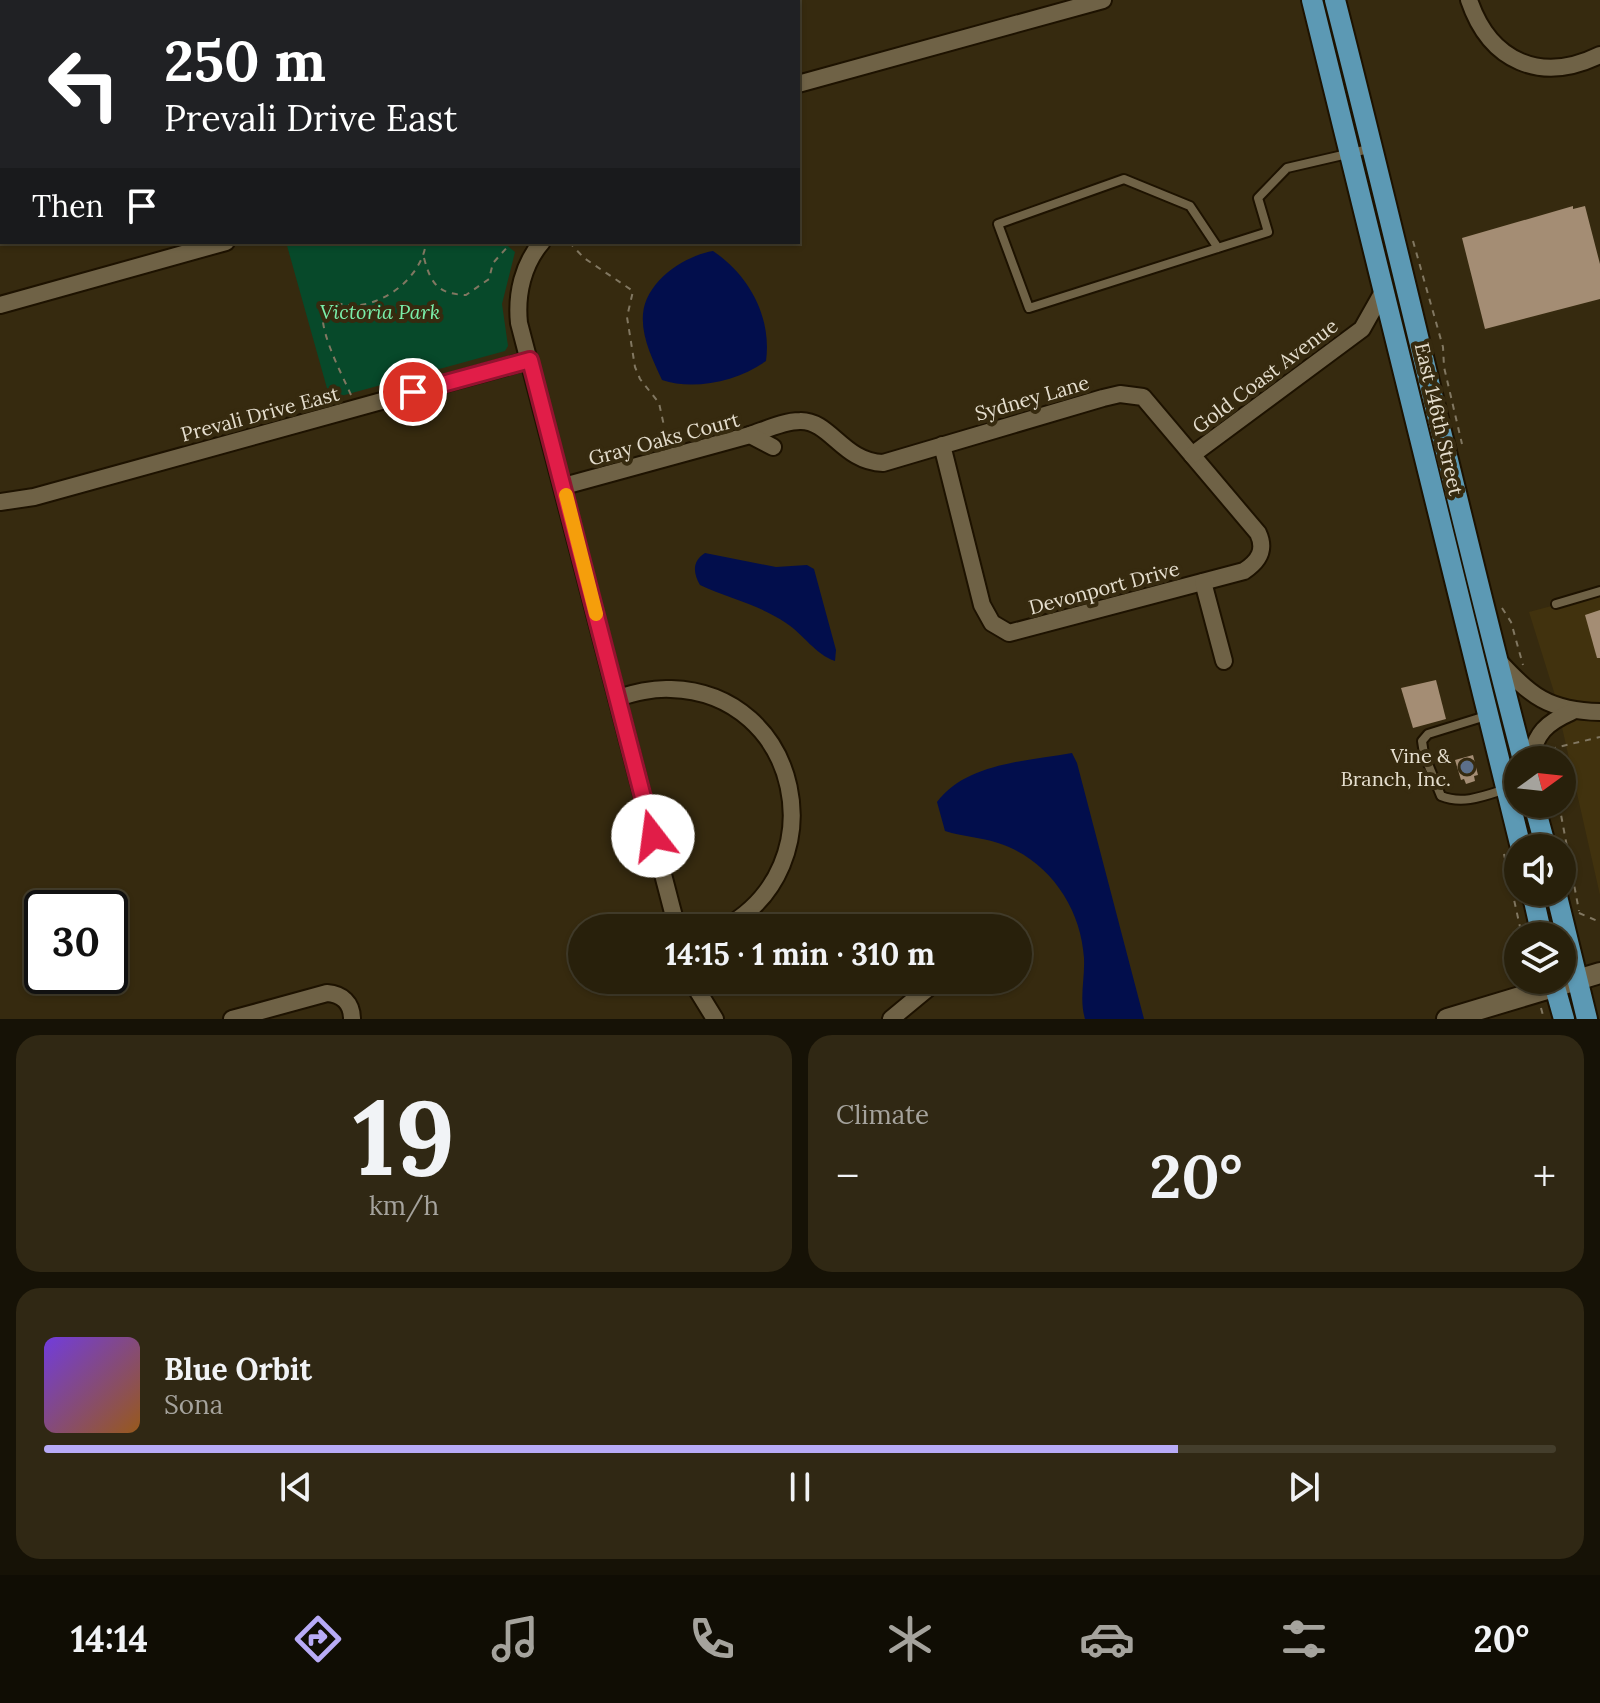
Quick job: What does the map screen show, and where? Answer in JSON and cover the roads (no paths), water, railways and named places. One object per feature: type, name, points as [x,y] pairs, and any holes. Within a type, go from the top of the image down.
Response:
[{"type":"main road","name":"East 146th Street","points":[[1312,0],[1504,777]]},
{"type":"main road","name":"East 146th Street","points":[[1335,0],[1519,746]]},
{"type":"main road","points":[[1563,994],[1564,1019]]},
{"type":"main road","points":[[1570,994],[1587,1019]]},
{"type":"street","points":[[800,83],[1103,0]]},
{"type":"street","points":[[1469,0],[1474,15],[1495,46],[1525,65],[1572,65],[1600,55]]},
{"type":"street","points":[[0,305],[219,244]]},
{"type":"street","points":[[535,244],[518,298],[519,323],[673,914]]},
{"type":"street","name":"Gold Coast Avenue","points":[[1192,455],[1362,329],[1384,290]]},
{"type":"street","name":"Gold Coast Avenue","points":[[1362,329],[1393,329]]},
{"type":"street","name":"Prevali Drive East","points":[[0,502],[34,497],[530,360]]},
{"type":"street","name":"Sydney Lane","points":[[750,435],[801,421],[821,427],[854,456],[883,463],[1103,398],[1132,394],[1143,397],[1258,533],[1263,543],[1261,554]]},
{"type":"street","name":"Gray Oaks Court","points":[[564,486],[750,435],[773,447]]},
{"type":"street","name":"Devonport Drive","points":[[942,445],[982,605],[992,623],[1009,633],[1244,571],[1256,563],[1261,554]]},
{"type":"street","points":[[1203,582],[1224,661]]},
{"type":"street","points":[[1497,659],[1543,702],[1571,712],[1600,712]]},
{"type":"street","points":[[617,698],[644,691],[672,689],[715,698],[756,726],[772,745],[790,786],[793,811],[790,843],[783,865],[761,899],[742,914]]},
{"type":"street","points":[[1534,746],[1539,732],[1553,720],[1571,712]]},
{"type":"street","points":[[1576,979],[1600,973]]},
{"type":"street","points":[[232,1019],[327,993],[346,1001],[352,1019]]},
{"type":"street","points":[[700,994],[715,1019]]},
{"type":"street","points":[[891,1019],[921,994]]},
{"type":"street","points":[[1447,1019],[1528,994]]},
{"type":"lane","points":[[1218,248],[1190,206],[1124,179],[998,224],[1029,308],[1218,248],[1268,232],[1258,198],[1287,168],[1373,148]]},
{"type":"lane","points":[[1556,604],[1600,591]]},
{"type":"lane","points":[[1504,790],[1469,800],[1453,801],[1441,796],[1422,741],[1428,734],[1510,710]]},
{"type":"place","name":"Vine & Branch, Inc.","points":[[1467,767]]},
{"type":"park label","name":"Victoria Park","points":[[380,312]]}]
